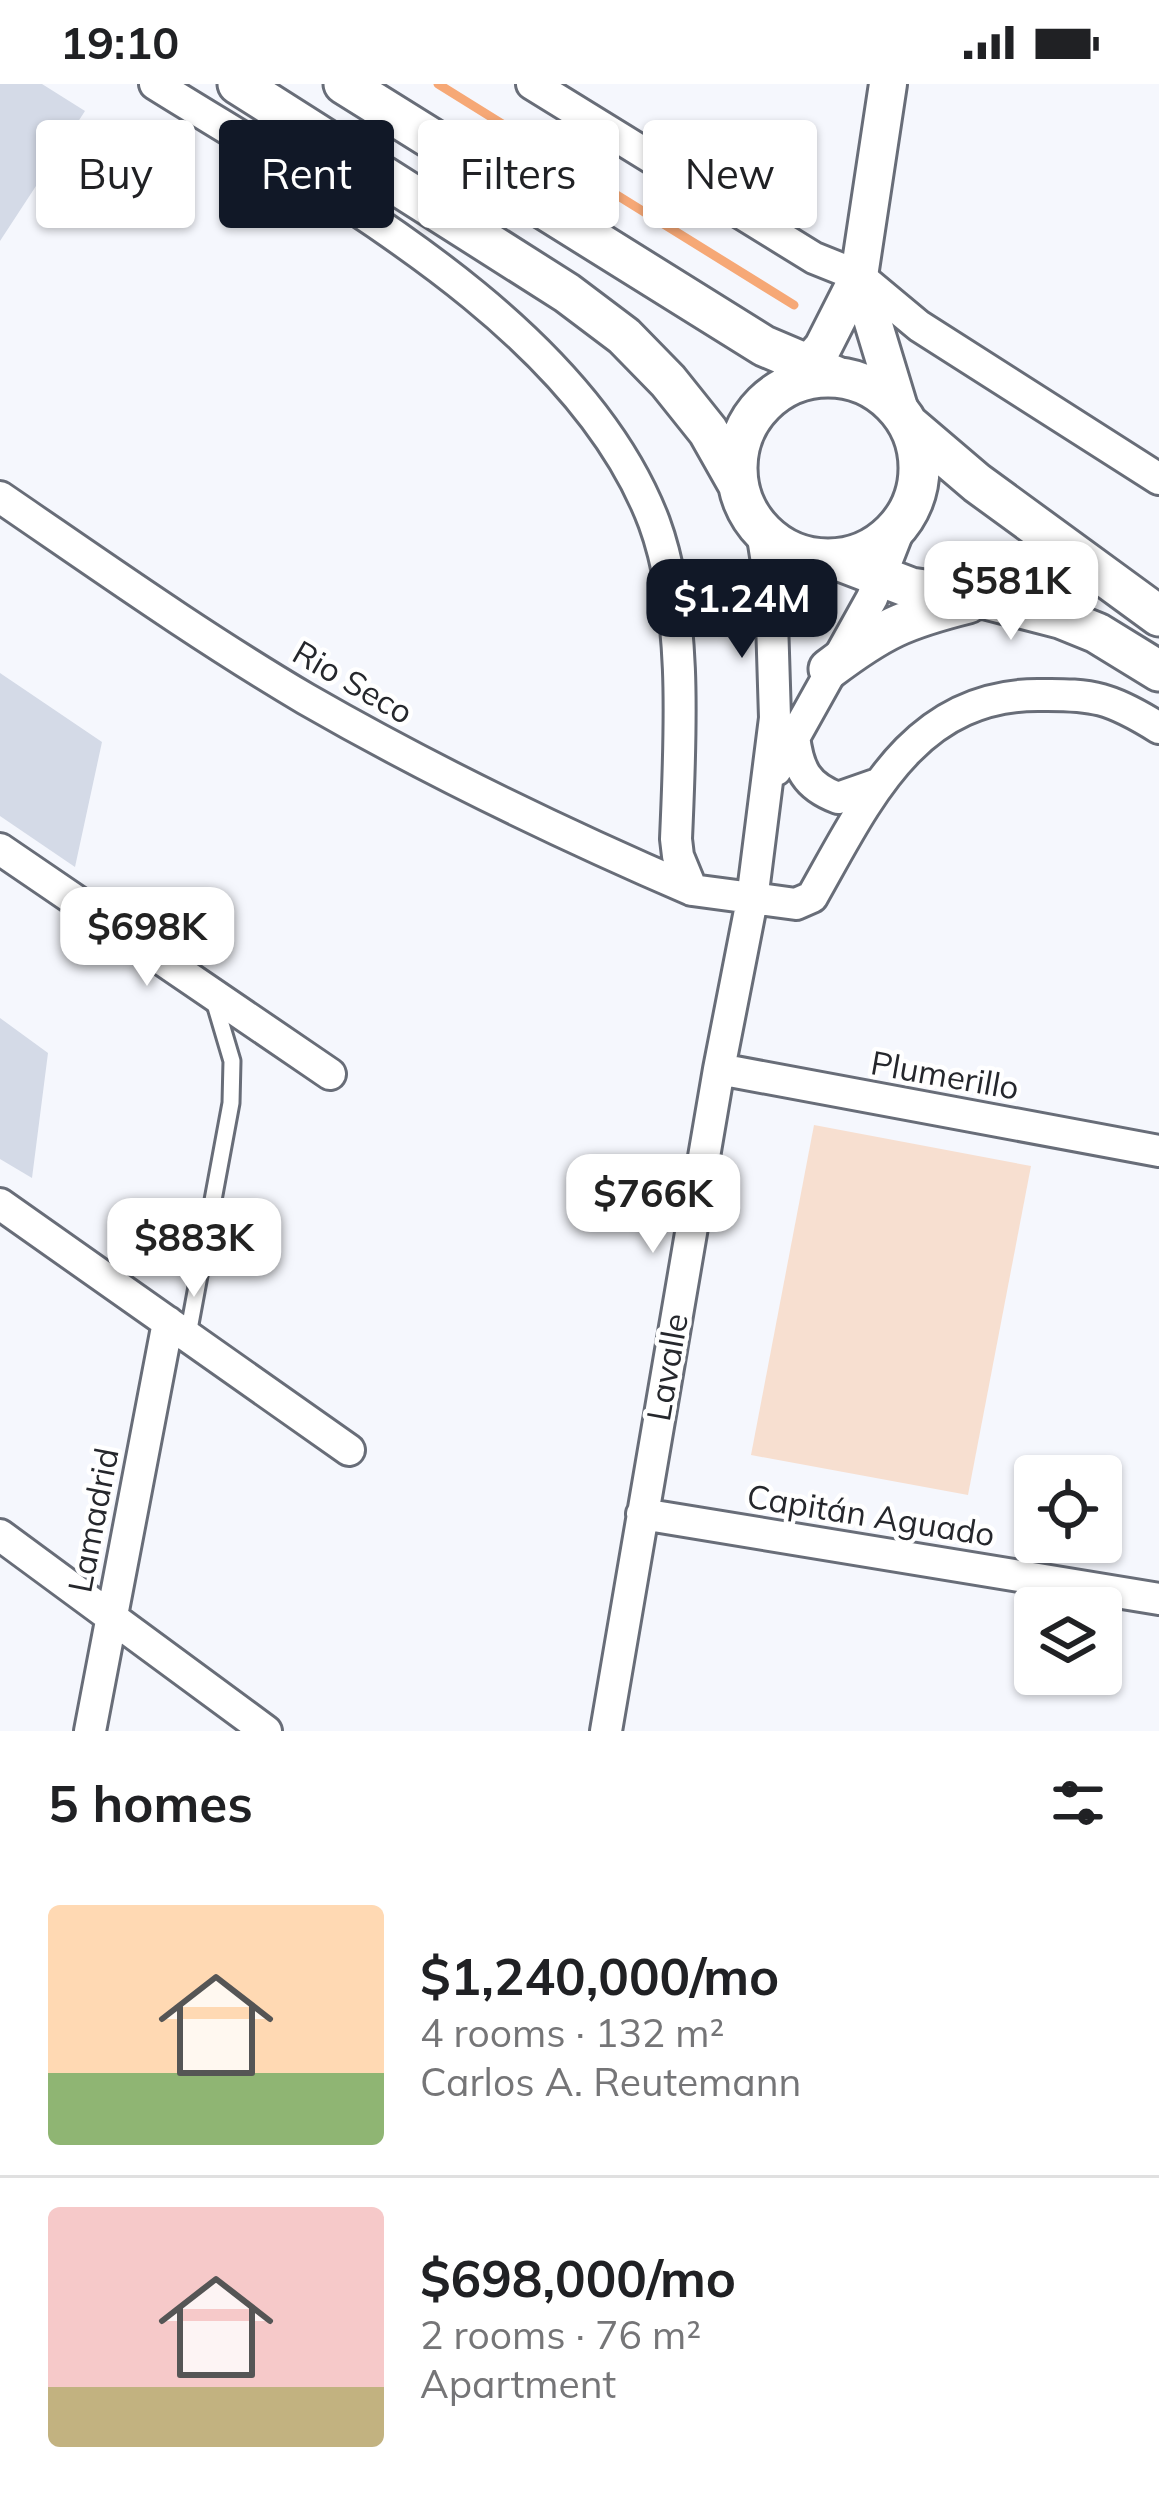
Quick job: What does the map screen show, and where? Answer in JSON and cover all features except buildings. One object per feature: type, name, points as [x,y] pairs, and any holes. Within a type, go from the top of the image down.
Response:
[{"type":"main road","points":[[238,84],[567,293],[624,336],[708,431],[738,484],[746,509],[762,531],[783,547],[932,592],[1024,607],[1096,633],[1159,671]]},
{"type":"main road","points":[[344,84],[811,376],[871,388],[977,482],[1159,616]]},
{"type":"main road","points":[[738,484],[737,460],[754,415],[811,376]]},
{"type":"main road","points":[[835,559],[884,539],[903,519],[919,473],[904,418]]},
{"type":"main road","points":[[829,670],[878,632],[986,598]]},
{"type":"street","points":[[155,84],[399,238],[459,282],[526,343],[589,411],[626,461],[655,525],[674,611],[680,699],[676,839],[692,890]]},
{"type":"street","points":[[532,84],[814,257],[859,276],[919,326],[1159,479]]},
{"type":"street","points":[[811,376],[859,276],[888,84]]},
{"type":"street","points":[[859,276],[904,418]]},
{"type":"street","name":"Rio Seco","points":[[0,497],[206,637],[307,699],[554,830],[692,890],[796,904],[812,897],[878,784]]},
{"type":"street","points":[[765,791],[881,579],[903,519]]},
{"type":"street","name":"Lavalle","points":[[606,1731],[752,900],[775,718],[776,651],[762,531]]},
{"type":"street","points":[[794,736],[803,775],[818,791],[838,798],[878,784],[906,750],[953,712],[1019,695],[1081,694],[1111,700],[1159,728]]},
{"type":"street","points":[[0,849],[330,1074]]},
{"type":"street","name":"Plumerillo","points":[[719,1069],[1159,1150]]},
{"type":"street","points":[[0,1204],[349,1450]]},
{"type":"street","name":"Lamadrid","points":[[90,1731],[111,1614],[178,1329]]},
{"type":"street","name":"Capitán Aguado","points":[[642,1514],[1159,1599]]},
{"type":"street","points":[[0,1535],[266,1731]]},
{"type":"lane","points":[[178,1329],[231,1102],[232,1061],[211,993]]},
{"type":"shaded area","points":[[814,1125],[1031,1166],[968,1495],[751,1455]]},
{"type":"waterway","points":[[438,84],[794,305]]}]
